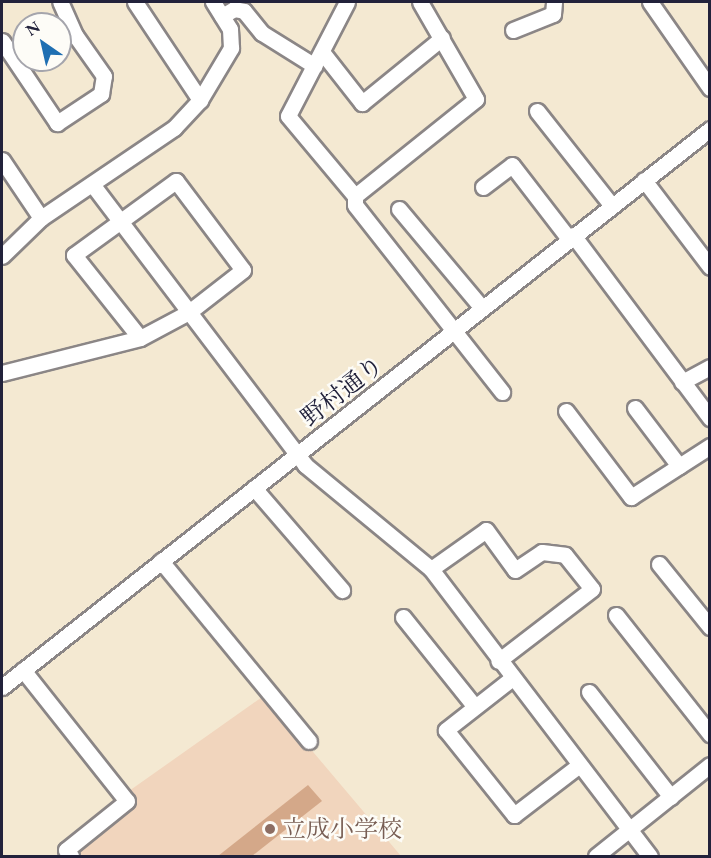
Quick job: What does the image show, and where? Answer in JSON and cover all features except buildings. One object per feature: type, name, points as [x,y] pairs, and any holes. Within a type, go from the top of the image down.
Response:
[{"type":"street","points":[[2,41],[57,123],[83,106],[100,94],[105,81],[66,20],[60,2]]},
{"type":"street","points":[[135,2],[200,100]]},
{"type":"street","points":[[2,256],[41,218],[174,128],[200,100],[231,48],[230,29],[213,2]]},
{"type":"street","points":[[347,2],[288,116],[355,196],[355,205],[502,392]]},
{"type":"street","points":[[355,196],[476,99],[420,2]]},
{"type":"street","points":[[513,30],[553,14],[554,2]]},
{"type":"street","points":[[650,2],[710,88]]},
{"type":"street","points":[[222,16],[234,9],[244,11],[261,33],[315,66]]},
{"type":"street","points":[[322,52],[362,103],[442,38]]},
{"type":"street","points":[[537,111],[612,206]]},
{"type":"street","name":"野村通り","points":[[2,687],[710,129]]},
{"type":"street","points":[[2,160],[41,218]]},
{"type":"street","points":[[483,187],[512,165],[571,237],[710,418]]},
{"type":"street","points":[[644,180],[710,267]]},
{"type":"street","points":[[2,373],[140,338],[169,323],[193,317],[243,270],[176,181],[74,255],[140,338]]},
{"type":"street","points":[[92,184],[297,455],[431,569],[511,679],[650,856]]},
{"type":"street","points":[[399,209],[482,308]]},
{"type":"street","points":[[682,382],[710,367]]},
{"type":"street","points":[[635,408],[679,466]]},
{"type":"street","points":[[566,411],[632,497],[710,446]]},
{"type":"street","points":[[254,488],[342,590]]},
{"type":"street","points":[[431,569],[486,530],[515,570],[542,552],[565,555],[592,589],[498,661]]},
{"type":"street","points":[[161,561],[309,741]]},
{"type":"street","points":[[659,564],[710,627]]},
{"type":"street","points":[[616,615],[710,734]]},
{"type":"street","points":[[403,617],[475,707]]},
{"type":"street","points":[[23,670],[128,801],[66,850],[71,856]]},
{"type":"street","points":[[511,679],[446,730],[514,815],[578,766]]},
{"type":"street","points":[[589,692],[671,797]]},
{"type":"street","points":[[596,856],[710,765]]},
{"type":"shaded area","points":[[265,695],[401,856],[80,856],[79,849],[137,802],[129,791]]},
{"type":"place","name":"立成小学校","points":[[270,829]]}]
